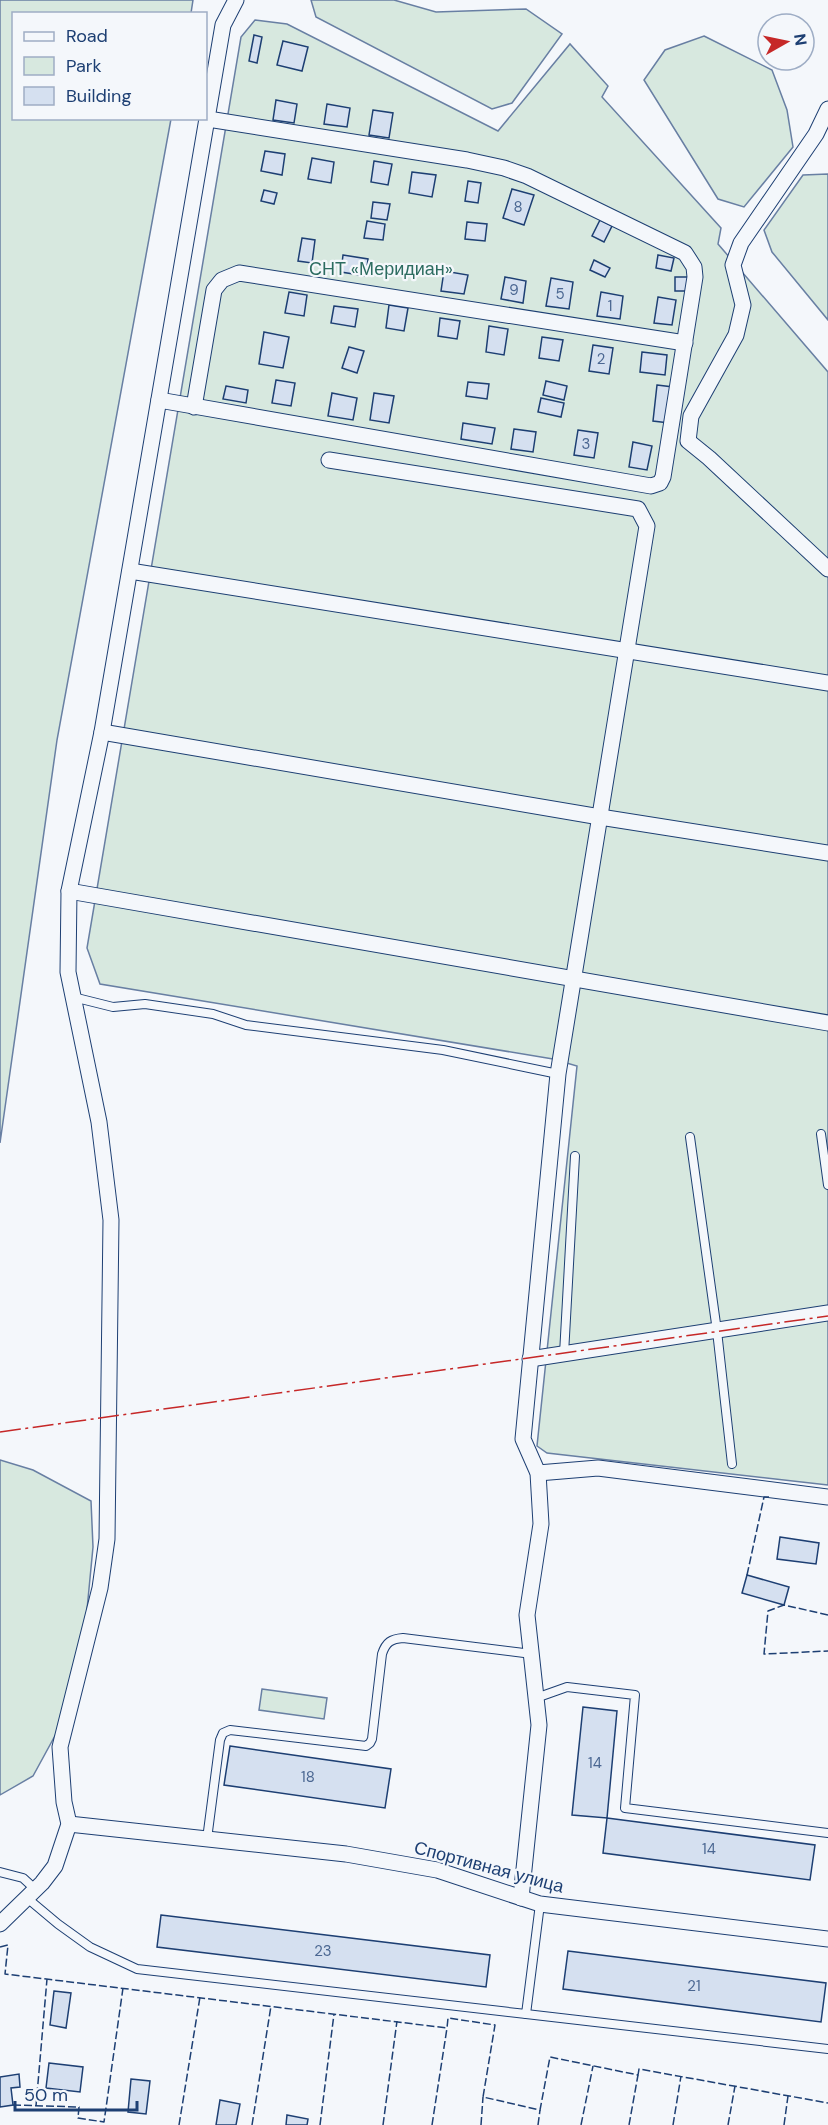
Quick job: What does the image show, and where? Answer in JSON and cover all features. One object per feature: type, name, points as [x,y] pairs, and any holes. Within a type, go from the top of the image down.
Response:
[{"type":"street","points":[[0,1924],[32,1894],[55,1866],[69,1824],[64,1802],[60,1747],[100,1588],[107,1539],[111,1220],[99,1122],[68,972],[69,891],[102,732],[224,25],[236,0]]},
{"type":"street","points":[[828,109],[816,134],[741,243],[733,265],[743,305],[736,335],[691,416],[688,441],[828,569]]},
{"type":"street","points":[[159,400],[651,486],[660,483],[663,477],[695,277],[694,267],[685,253],[527,176],[476,162],[208,119]]},
{"type":"street","points":[[194,406],[214,290],[222,280],[239,273],[684,343]]},
{"type":"street","points":[[329,460],[638,509],[647,526],[558,1074],[530,1359],[523,1439],[538,1473],[541,1524],[528,1615],[538,1725],[521,1898]]},
{"type":"street","points":[[130,571],[828,683]]},
{"type":"street","points":[[102,732],[600,817],[828,853]]},
{"type":"street","points":[[69,891],[828,1023]]},
{"type":"street","points":[[530,1359],[828,1313]]},
{"type":"street","points":[[538,1473],[598,1468],[828,1497]]},
{"type":"street","name":"Спортивная улица","points":[[69,1824],[346,1854],[426,1868],[540,1904],[828,1939]]},
{"type":"lane","points":[[73,996],[113,1007],[145,1004],[213,1014],[246,1025],[443,1050],[558,1074]]},
{"type":"lane","points":[[820,1134],[828,1185]]},
{"type":"lane","points":[[690,1137],[717,1331],[732,1464]]},
{"type":"lane","points":[[564,1354],[575,1156]]},
{"type":"lane","points":[[207,1839],[220,1740],[223,1733],[230,1730],[366,1746],[372,1738],[382,1654],[386,1644],[393,1638],[532,1654]]},
{"type":"lane","points":[[536,1698],[567,1687],[635,1695],[624,1808],[828,1833]]},
{"type":"lane","points":[[0,1872],[23,1878],[32,1894],[58,1924],[90,1947],[137,1970],[828,2049]]},
{"type":"lane","points":[[526,2014],[540,1904]]},
{"type":"green space","points":[[0,0],[193,0],[191,12],[12,12],[12,120],[171,120],[57,740],[0,1143]]},
{"type":"green space","points":[[311,0],[394,0],[436,12],[526,9],[562,34],[512,103],[492,109],[316,17]]},
{"type":"green space","name":"СНТ «Меридиан»","points":[[255,20],[287,24],[498,131],[570,44],[608,86],[602,97],[721,228],[718,244],[828,372],[828,1485],[547,1453],[537,1446],[577,1066],[553,1059],[100,984],[87,948],[241,37]]},
{"type":"green space","points":[[704,36],[756,62],[756,72],[773,72],[787,110],[793,147],[744,207],[718,199],[644,80],[665,50]]},
{"type":"green space","points":[[828,174],[828,320],[772,252],[764,230],[803,175]]},
{"type":"green space","points":[[0,1460],[33,1470],[91,1501],[93,1547],[86,1620],[69,1710],[33,1776],[0,1795]]},
{"type":"green space","points":[[262,1689],[327,1698],[324,1719],[259,1710]]},
{"type":"building","points":[[254,35],[262,37],[257,63],[249,61]]},
{"type":"building","points":[[283,41],[308,47],[302,71],[277,65]]},
{"type":"building","points":[[276,100],[297,104],[294,123],[273,120]]},
{"type":"building","points":[[327,104],[350,108],[347,127],[324,124]]},
{"type":"building","points":[[373,110],[393,113],[389,138],[369,135]]},
{"type":"building","points":[[265,151],[285,154],[282,175],[261,171]]},
{"type":"building","points":[[312,158],[334,162],[331,183],[308,179]]},
{"type":"building","points":[[374,161],[392,164],[388,185],[371,182]]},
{"type":"building","points":[[412,172],[436,175],[432,197],[409,193]]},
{"type":"building","points":[[468,181],[481,183],[478,203],[465,201]]},
{"type":"building","points":[[512,189],[534,195],[524,225],[503,218]]},
{"type":"building","points":[[264,190],[277,193],[274,204],[261,201]]},
{"type":"building","points":[[373,202],[390,204],[387,220],[371,218]]},
{"type":"building","points":[[600,220],[612,226],[604,242],[592,236]]},
{"type":"building","points":[[367,221],[385,224],[383,240],[364,238]]},
{"type":"building","points":[[467,222],[487,224],[485,241],[465,239]]},
{"type":"building","points":[[302,238],[315,240],[312,263],[298,261]]},
{"type":"building","points":[[343,255],[368,259],[366,276],[341,272]]},
{"type":"building","points":[[658,255],[674,258],[671,271],[656,268]]},
{"type":"building","points":[[594,260],[610,268],[605,277],[590,270]]},
{"type":"building","points":[[444,271],[468,275],[464,294],[441,291]]},
{"type":"building","points":[[505,277],[526,281],[523,303],[501,299]]},
{"type":"building","points":[[675,277],[691,277],[691,291],[675,291]]},
{"type":"building","points":[[551,278],[573,282],[569,309],[546,306]]},
{"type":"building","points":[[289,292],[307,295],[304,316],[285,313]]},
{"type":"building","points":[[601,292],[623,296],[620,319],[597,316]]},
{"type":"building","points":[[658,297],[676,300],[672,325],[654,323]]},
{"type":"building","points":[[389,305],[408,308],[404,331],[386,328]]},
{"type":"building","points":[[334,306],[358,309],[355,327],[331,323]]},
{"type":"building","points":[[440,318],[460,321],[457,339],[438,336]]},
{"type":"building","points":[[489,326],[508,329],[504,355],[486,352]]},
{"type":"building","points":[[264,332],[289,337],[283,368],[259,364]]},
{"type":"building","points":[[542,337],[563,340],[559,361],[539,358]]},
{"type":"building","points":[[593,345],[613,348],[609,374],[589,371]]},
{"type":"building","points":[[349,347],[364,351],[357,373],[342,368]]},
{"type":"building","points":[[642,352],[667,355],[665,375],[640,372]]},
{"type":"building","points":[[276,380],[295,383],[291,406],[272,403]]},
{"type":"building","points":[[546,381],[567,386],[564,400],[543,395]]},
{"type":"building","points":[[468,382],[489,384],[487,399],[466,396]]},
{"type":"building","points":[[657,385],[673,387],[669,423],[653,421]]},
{"type":"building","points":[[226,386],[248,390],[246,403],[223,399]]},
{"type":"building","points":[[332,393],[357,398],[353,420],[328,416]]},
{"type":"building","points":[[374,393],[394,396],[389,423],[370,420]]},
{"type":"building","points":[[541,398],[564,403],[561,417],[538,412]]},
{"type":"building","points":[[463,423],[495,428],[492,444],[461,439]]},
{"type":"building","points":[[514,429],[536,432],[533,452],[511,449]]},
{"type":"building","points":[[578,430],[598,433],[594,458],[574,455]]},
{"type":"building","points":[[633,442],[652,446],[647,470],[629,467]]},
{"type":"building","points":[[780,1537],[819,1543],[816,1564],[777,1559]]},
{"type":"building","points":[[747,1575],[789,1587],[784,1605],[742,1593]]},
{"type":"building","points":[[583,1707],[617,1711],[607,1818],[572,1815]]},
{"type":"building","points":[[230,1746],[391,1769],[385,1808],[224,1785]]},
{"type":"building","points":[[607,1818],[815,1845],[810,1880],[603,1853]]},
{"type":"building","points":[[161,1915],[490,1955],[486,1987],[157,1947]]},
{"type":"building","points":[[568,1951],[826,1983],[821,2022],[563,1989]]},
{"type":"building","points":[[54,1991],[71,1993],[66,2028],[50,2025]]},
{"type":"building","points":[[49,2063],[83,2067],[80,2092],[46,2088]]},
{"type":"building","points":[[19,2074],[20,2087],[11,2088],[13,2105],[0,2107],[0,2077]]},
{"type":"building","points":[[131,2079],[150,2081],[146,2114],[128,2112]]},
{"type":"building","points":[[220,2100],[240,2104],[236,2125],[216,2125]]},
{"type":"building","points":[[287,2115],[308,2119],[307,2125],[286,2125]]},
{"type":"fence","points":[[747,1575],[764,1497],[769,1497]]},
{"type":"fence","points":[[828,1615],[784,1605],[768,1611],[764,1654],[828,1651]]},
{"type":"fence","points":[[0,1947],[8,1945],[5,1974],[447,2028],[448,2018],[495,2025],[483,2097],[540,2110],[550,2057],[638,2075],[639,2069],[828,2103]]},
{"type":"fence","points":[[36,2106],[47,1979]]},
{"type":"fence","points":[[13,2105],[79,2107],[78,2118],[104,2122],[123,1988]]},
{"type":"fence","points":[[179,2125],[200,1997]]},
{"type":"fence","points":[[252,2125],[271,2006]]},
{"type":"fence","points":[[320,2125],[334,2014]]},
{"type":"fence","points":[[383,2125],[397,2021]]},
{"type":"fence","points":[[432,2125],[447,2028]]},
{"type":"fence","points":[[581,2125],[593,2066]]},
{"type":"fence","points":[[629,2125],[638,2075]]},
{"type":"fence","points":[[673,2125],[681,2076]]},
{"type":"fence","points":[[728,2125],[735,2086]]},
{"type":"fence","points":[[784,2125],[788,2096]]},
{"type":"fence","points":[[481,2125],[483,2097]]},
{"type":"fence","points":[[538,2125],[540,2110]]},
{"type":"power","points":[[0,1432],[828,1316]]}]
